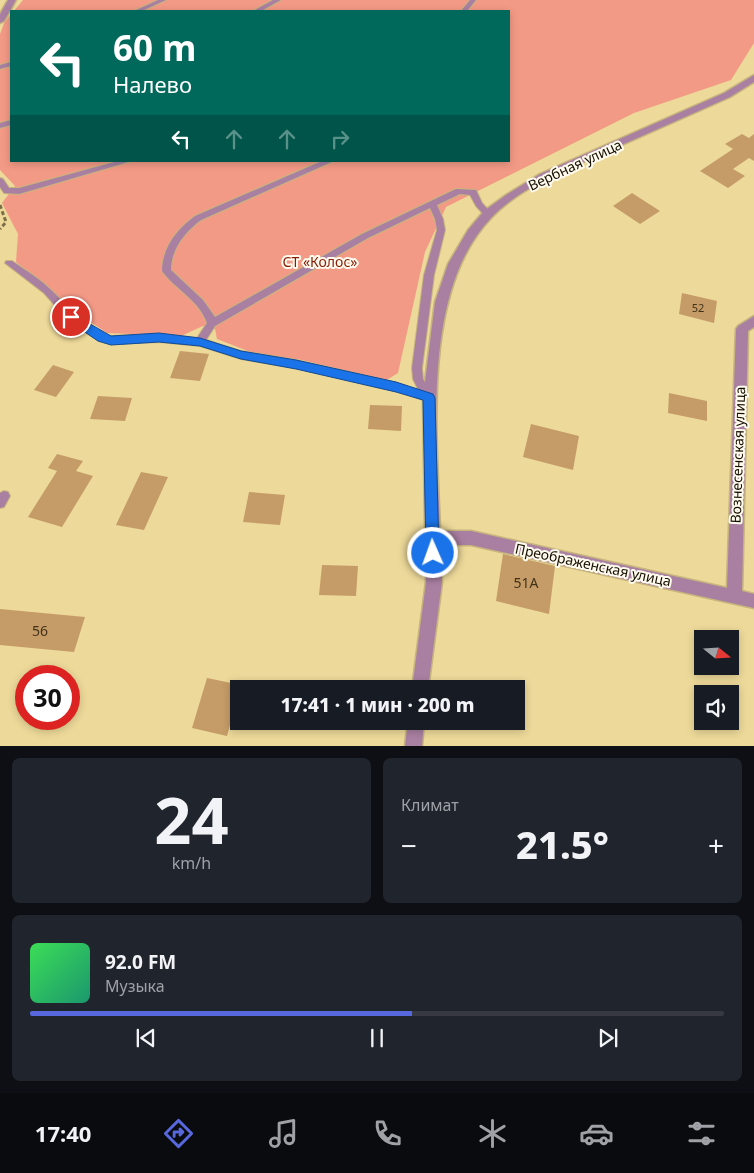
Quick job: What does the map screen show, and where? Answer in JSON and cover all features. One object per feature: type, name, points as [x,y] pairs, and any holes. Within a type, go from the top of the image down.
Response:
[{"type":"street","points":[[0,20],[12,0]]},
{"type":"street","name":"Вербная улица","points":[[421,680],[434,582],[429,398],[441,302],[454,264],[472,233],[488,214],[510,197],[544,176],[719,99],[754,78]]},
{"type":"street","name":"Вознесенская улица","points":[[734,596],[742,329],[754,321]]},
{"type":"street","name":"Преображенская улица","points":[[432,538],[471,538],[754,601]]},
{"type":"street","points":[[413,746],[415,730]]},
{"type":"lane","points":[[139,10],[163,0]]},
{"type":"lane","points":[[258,10],[278,0]]},
{"type":"lane","points":[[465,10],[473,0]]},
{"type":"lane","points":[[0,181],[7,191],[19,191],[124,162]]},
{"type":"lane","points":[[212,323],[204,307],[167,271],[166,263],[180,233],[198,218],[328,162]]},
{"type":"lane","points":[[200,342],[212,323],[365,236],[458,191],[468,190],[473,192],[479,204],[488,214]]},
{"type":"lane","points":[[429,398],[418,379],[416,368],[429,275],[441,230],[440,219],[433,204]]},
{"type":"lane","points":[[9,264],[47,291],[71,317],[102,338],[111,340],[159,338],[200,342],[241,355],[296,364],[387,385],[429,398]]},
{"type":"path","points":[[0,205],[6,222],[0,229]]},
{"type":"green space","name":"СТ «Колос»","points":[[23,0],[754,0],[754,43],[731,80],[634,113],[446,207],[425,252],[398,373],[385,381],[302,360],[258,355],[217,339],[215,329],[203,326],[181,336],[107,333],[68,307],[16,262],[18,234],[2,203],[15,186],[0,170],[0,34],[4,23],[10,15],[10,162],[510,162],[510,10],[15,10]]},
{"type":"building","points":[[742,134],[749,138],[754,134],[754,161],[749,158],[733,169],[745,176],[728,188],[700,171],[733,149],[725,144]]},
{"type":"building","points":[[632,193],[660,211],[640,224],[613,206]]},
{"type":"building","points":[[682,293],[717,301],[714,323],[679,314]]},
{"type":"building","points":[[180,351],[209,354],[200,381],[170,378]]},
{"type":"building","points":[[53,365],[74,372],[56,397],[34,390]]},
{"type":"building","points":[[669,393],[707,401],[707,421],[668,413]]},
{"type":"building","points":[[98,396],[132,398],[125,421],[90,419]]},
{"type":"building","points":[[370,405],[402,406],[401,431],[368,429]]},
{"type":"building","points":[[531,424],[579,436],[573,470],[523,457]]},
{"type":"building","points":[[57,454],[83,461],[76,471],[93,476],[62,527],[28,517],[57,471],[48,468]]},
{"type":"building","points":[[141,472],[168,477],[144,530],[116,525]]},
{"type":"building","points":[[249,492],[285,495],[280,525],[243,522]]},
{"type":"building","points":[[503,554],[555,566],[549,614],[496,601]]},
{"type":"building","points":[[322,565],[358,566],[356,596],[319,595]]},
{"type":"building","points":[[0,609],[85,617],[74,652],[0,645]]},
{"type":"building","points":[[207,678],[230,683],[230,725],[227,736],[192,728]]},
{"type":"route","points":[[71,317],[102,338],[111,340],[159,338],[200,342],[241,355],[296,364],[396,387],[429,398],[433,553]]}]
